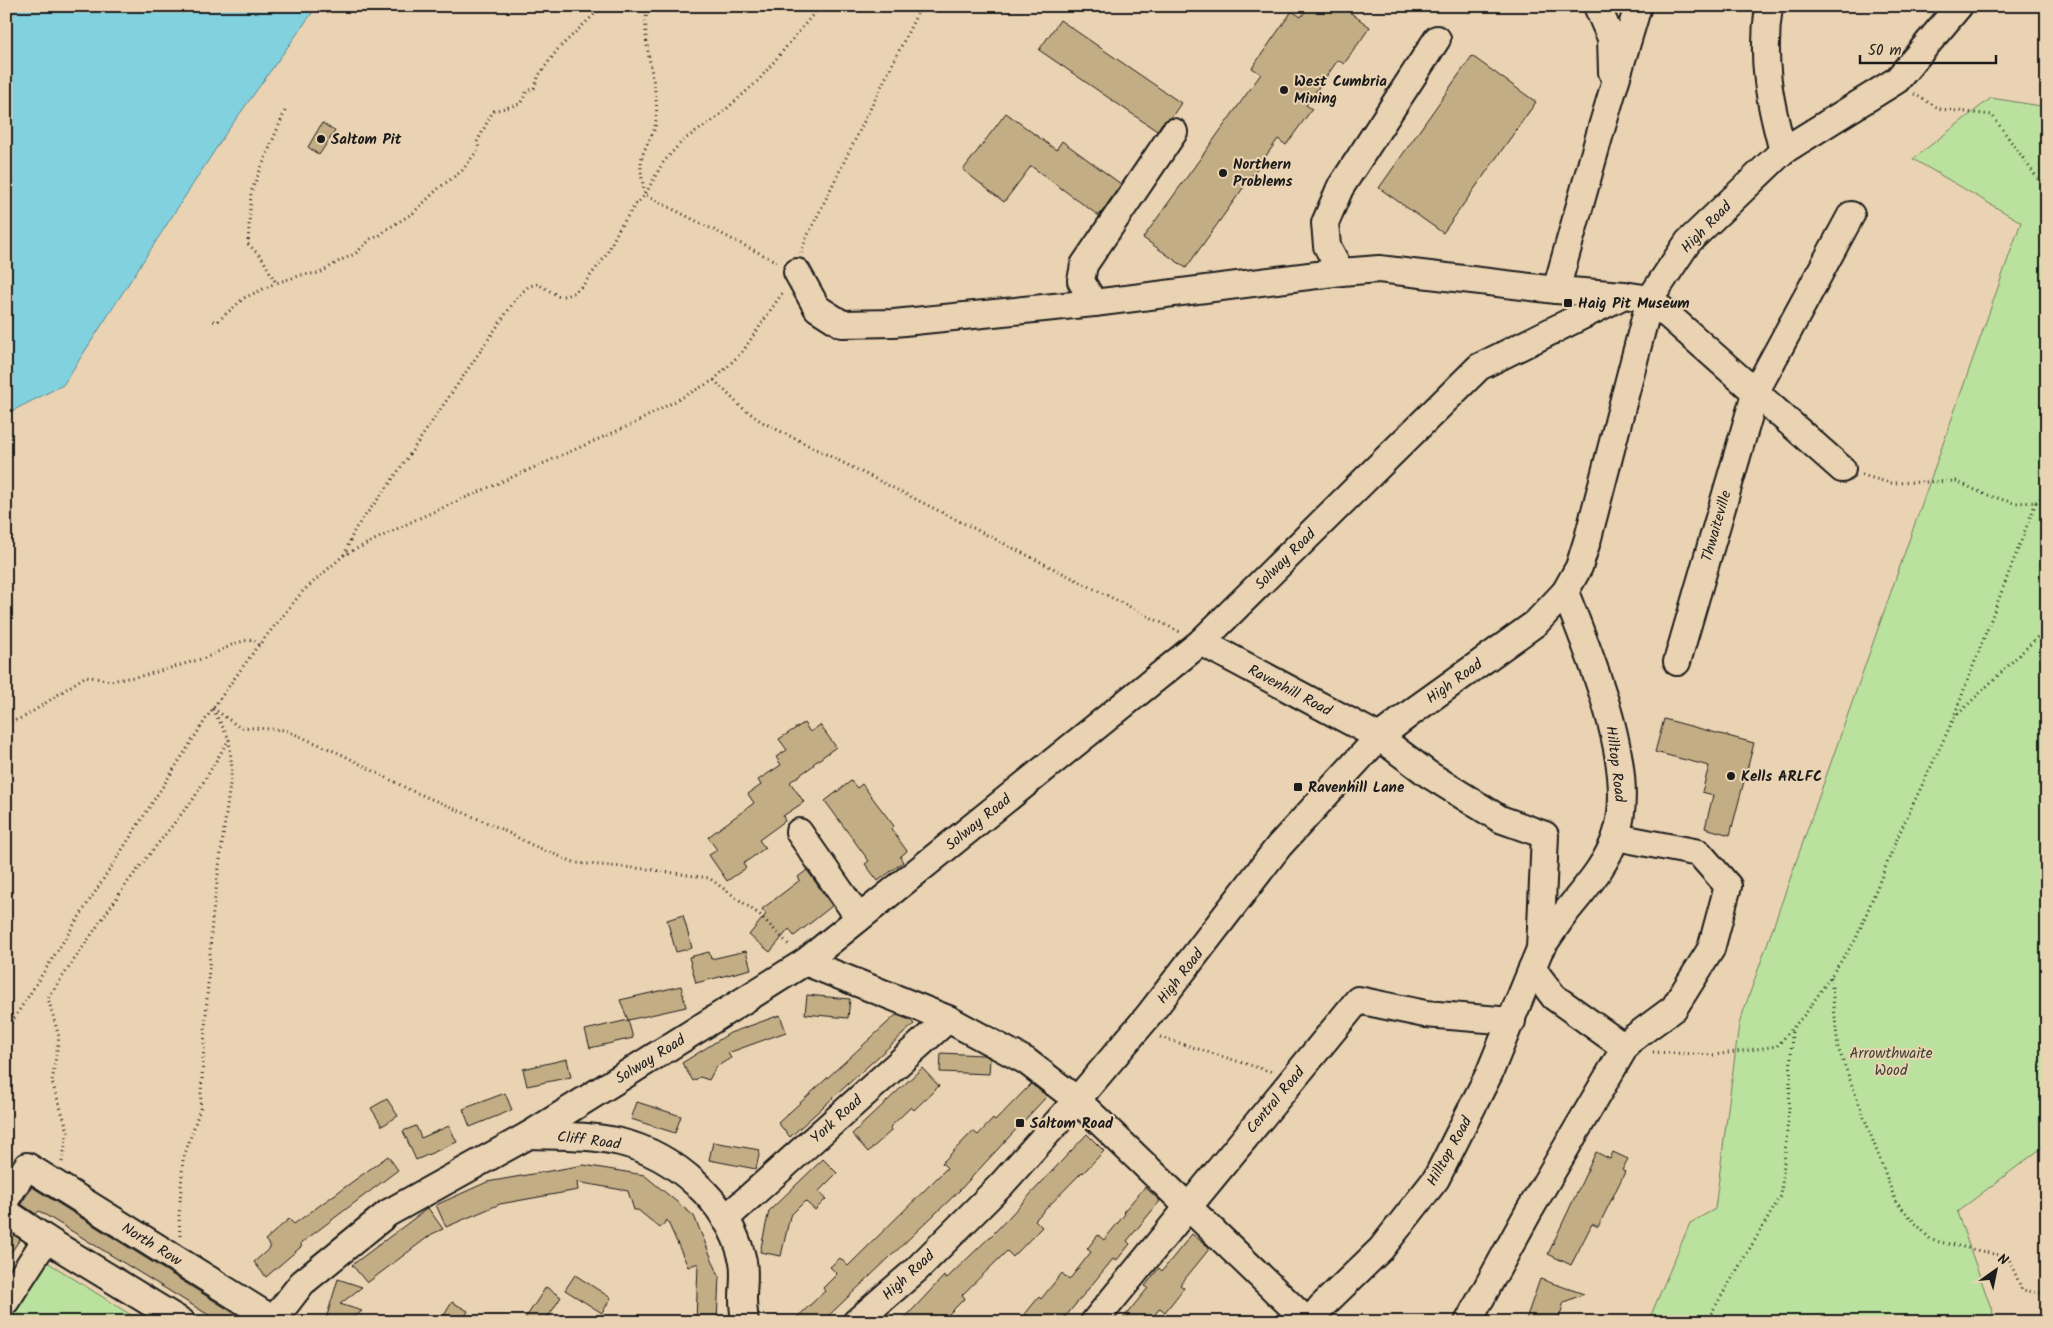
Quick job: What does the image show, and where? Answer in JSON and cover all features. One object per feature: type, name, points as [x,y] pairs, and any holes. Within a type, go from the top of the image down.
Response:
[{"type":"street","points":[[1598,6],[1611,38],[1613,90]]},
{"type":"street","points":[[1556,290],[1638,6]]},
{"type":"street","points":[[1769,6],[1764,59],[1771,107],[1782,151]]},
{"type":"street","name":"High Road","points":[[856,1322],[916,1270],[1000,1184],[1076,1100],[1149,1015],[1279,846],[1379,738],[1416,709],[1536,623],[1565,592],[1579,566],[1588,538],[1650,299],[1688,242],[1782,151],[1894,82],[1959,6]]},
{"type":"street","points":[[1341,272],[1327,246],[1325,223],[1340,188],[1438,39]]},
{"type":"street","points":[[1094,303],[1081,281],[1084,265],[1174,132]]},
{"type":"street","name":"Thwaiteville","points":[[1677,662],[1756,391],[1851,215]]},
{"type":"street","points":[[797,272],[817,308],[842,324],[894,323],[1094,303],[1341,272],[1379,269],[1650,299],[1842,469]]},
{"type":"street","name":"Solway Road","points":[[274,1321],[302,1283],[388,1213],[529,1135],[805,962],[1201,642],[1479,367],[1624,295]]},
{"type":"street","name":"Hilltop Road","points":[[1308,1322],[1381,1249],[1436,1179],[1489,1074],[1536,959],[1603,865],[1616,837],[1621,816],[1622,790],[1615,735],[1588,650],[1565,592]]},
{"type":"street","name":"Ravenhill Road","points":[[1201,642],[1379,738]]},
{"type":"street","name":"Hilltop Road","points":[[1379,738],[1428,774],[1500,819],[1545,835],[1536,959]]},
{"type":"street","points":[[798,832],[859,918]]},
{"type":"street","points":[[1468,1322],[1528,1212],[1628,1042],[1674,1008],[1711,949],[1728,886],[1699,853],[1616,837]]},
{"type":"street","points":[[1536,959],[1554,997],[1624,1049]]},
{"type":"street","points":[[805,962],[948,1019],[1026,1061],[1076,1100],[1308,1322]]},
{"type":"street","name":"Central Road","points":[[1094,1322],[1358,1000],[1425,1014],[1512,1021]]},
{"type":"street","name":"York Road","points":[[725,1218],[948,1019]]},
{"type":"street","name":"Cliff Road","points":[[529,1135],[596,1138],[621,1142],[644,1150],[682,1172],[725,1218],[736,1240],[743,1258],[745,1322]]},
{"type":"street","name":"North Row","points":[[6,1199],[28,1166],[274,1321]]},
{"type":"street","points":[[6,1212],[46,1239],[182,1322]]},
{"type":"street","points":[[6,1300],[46,1239]]},
{"type":"path","points":[[213,321],[218,321],[244,298],[276,283],[302,275],[320,273],[328,269],[341,260],[355,254],[371,239],[379,236],[413,213],[440,187],[462,171],[479,148],[477,142],[493,111],[520,104],[527,91],[534,88],[539,75],[558,49],[603,6]]},
{"type":"path","points":[[645,196],[642,157],[656,123],[656,94],[647,33],[648,6]]},
{"type":"path","points":[[344,555],[355,529],[388,486],[518,296],[529,286],[538,284],[558,296],[566,296],[575,292],[606,257],[624,221],[635,204],[645,196],[662,164],[682,141],[714,119],[758,80],[820,6]]},
{"type":"path","points":[[6,1031],[213,708],[259,645],[303,591],[344,555],[415,520],[635,423],[714,380],[743,351],[797,272],[800,255],[806,239],[921,6]]},
{"type":"path","points":[[1894,82],[1940,109],[1992,115],[2038,179],[2047,185]]},
{"type":"path","points":[[276,283],[262,258],[248,244],[251,192],[285,110]]},
{"type":"path","points":[[645,196],[797,272]]},
{"type":"path","points":[[714,380],[740,406],[762,422],[1201,642]]},
{"type":"path","points":[[1842,469],[1890,483],[1956,481],[1984,494],[2014,503],[2036,502]]},
{"type":"path","points":[[1950,726],[2036,502],[2047,494]]},
{"type":"path","points":[[1624,1049],[1714,1055],[1776,1046],[1806,1013],[1856,938],[1900,834],[1954,718],[2047,628]]},
{"type":"path","points":[[6,724],[26,716],[86,676],[110,681],[146,675],[205,658],[236,643],[252,639],[259,645]]},
{"type":"path","points":[[181,1262],[179,1216],[183,1160],[200,1109],[212,920],[232,769],[229,739],[213,708]]},
{"type":"path","points":[[213,708],[239,727],[284,730],[341,754],[410,790],[576,863],[647,869],[709,878],[760,915],[805,962]]},
{"type":"path","points":[[58,1185],[68,1131],[52,1082],[59,1037],[48,998],[126,883],[194,798],[229,739]]},
{"type":"path","points":[[1831,976],[1838,1048],[1896,1202],[1930,1240],[2008,1257],[2022,1290],[2047,1294]]},
{"type":"path","points":[[1706,1322],[1781,1196],[1789,1109],[1792,1028]]},
{"type":"path","points":[[1160,1037],[1277,1074]]},
{"type":"green space","name":"Arrowthwaite Wood","points":[[1991,98],[2047,107],[2047,1144],[1957,1212],[1996,1322],[1648,1322],[1690,1223],[1715,1209],[1739,1024],[2021,222],[1913,159]]},
{"type":"green space","points":[[41,1258],[142,1322],[6,1322],[6,1312]]},
{"type":"water","points":[[6,6],[317,6],[226,133],[63,385],[6,414]]},
{"type":"building","points":[[1309,6],[1341,6],[1370,27],[1344,64],[1338,60],[1306,105],[1312,109],[1286,145],[1278,139],[1186,268],[1143,238],[1261,74],[1252,68],[1292,11],[1301,17]]},
{"type":"building","points":[[1060,20],[1181,103],[1171,118],[1162,123],[1157,131],[1039,50]]},
{"type":"building","points":[[1472,56],[1536,102],[1443,233],[1379,188]]},
{"type":"building","points":[[1006,113],[1056,150],[1062,141],[1121,184],[1099,216],[1031,166],[1004,202],[963,170]]},
{"type":"building","name":"Saltom Pit","points":[[322,123],[335,131],[319,155],[308,147]]},
{"type":"building","name":"Kells ARLFC","points":[[1664,719],[1754,743],[1730,835],[1705,828],[1713,795],[1702,792],[1709,766],[1655,752]]},
{"type":"building","points":[[804,723],[810,732],[820,725],[836,747],[790,782],[804,802],[783,816],[785,821],[759,840],[765,848],[743,864],[746,868],[727,881],[709,855],[717,850],[708,837],[754,803],[748,794],[761,785],[758,780],[781,765],[776,757],[787,750],[779,739]]},
{"type":"building","points":[[851,781],[857,788],[862,784],[894,826],[891,829],[907,851],[900,857],[903,862],[878,881],[865,864],[869,861],[825,801]]},
{"type":"building","points":[[807,870],[832,906],[794,936],[789,929],[770,952],[749,935],[766,914],[762,909],[800,880],[798,877]]},
{"type":"building","points":[[683,915],[692,948],[676,952],[667,920]]},
{"type":"building","points":[[746,951],[751,969],[696,983],[689,957],[709,952],[711,959]]},
{"type":"building","points":[[681,986],[686,1007],[628,1020],[620,1000]]},
{"type":"building","points":[[807,995],[850,999],[848,1018],[805,1014]]},
{"type":"building","points":[[780,1015],[786,1032],[728,1053],[731,1058],[716,1067],[709,1080],[700,1077],[693,1081],[682,1063],[730,1033]]},
{"type":"building","points":[[896,1015],[910,1020],[914,1024],[790,1137],[778,1123]]},
{"type":"building","points":[[628,1020],[633,1038],[590,1048],[585,1030]]},
{"type":"building","points":[[941,1053],[983,1055],[990,1058],[989,1074],[940,1072]]},
{"type":"building","points":[[567,1059],[571,1077],[527,1086],[523,1069]]},
{"type":"building","points":[[922,1068],[939,1086],[914,1110],[911,1107],[890,1127],[891,1131],[868,1152],[852,1134]]},
{"type":"building","points":[[1031,1084],[1047,1096],[959,1191],[822,1322],[792,1322],[825,1291],[823,1288],[837,1274],[830,1267],[840,1258],[848,1266],[947,1168],[942,1163],[973,1131],[978,1135],[993,1119],[995,1121]]},
{"type":"building","points":[[505,1093],[512,1110],[470,1127],[463,1109]]},
{"type":"building","points":[[387,1099],[398,1116],[382,1126],[371,1108]]},
{"type":"building","points":[[637,1102],[681,1116],[675,1133],[631,1119]]},
{"type":"building","points":[[416,1126],[421,1138],[449,1126],[457,1142],[416,1160],[403,1131]]},
{"type":"building","points":[[1087,1134],[1104,1151],[1035,1220],[1042,1227],[1013,1257],[1007,1251],[962,1295],[965,1298],[941,1322],[901,1322],[944,1276],[946,1279],[995,1232]]},
{"type":"building","points":[[713,1142],[760,1150],[756,1169],[709,1160]]},
{"type":"building","points":[[1596,1152],[1610,1159],[1613,1152],[1628,1159],[1622,1170],[1625,1172],[1598,1227],[1592,1224],[1571,1265],[1548,1254]]},
{"type":"building","points":[[388,1156],[398,1170],[300,1244],[302,1246],[266,1277],[254,1262],[271,1247],[265,1240],[289,1219],[294,1224]]},
{"type":"building","points":[[823,1159],[837,1173],[819,1191],[826,1199],[815,1210],[805,1201],[790,1216],[781,1256],[760,1252],[769,1211]]},
{"type":"building","points":[[584,1165],[644,1175],[694,1216],[719,1276],[717,1322],[696,1322],[698,1263],[688,1267],[667,1220],[660,1228],[638,1210],[634,1210],[628,1191],[577,1182],[578,1190],[500,1204],[446,1227],[436,1205],[487,1182]]},
{"type":"building","points":[[32,1187],[248,1322],[220,1322],[39,1211],[36,1214],[21,1204]]},
{"type":"building","points":[[1145,1187],[1160,1201],[1127,1241],[1130,1244],[1116,1261],[1113,1259],[1061,1322],[1034,1322],[1025,1314],[1039,1297],[1041,1299],[1062,1273],[1069,1280],[1091,1252],[1087,1249],[1098,1235],[1104,1240],[1125,1214],[1123,1212]]},
{"type":"building","points":[[428,1208],[443,1229],[432,1234],[367,1283],[352,1265]]},
{"type":"building","points":[[6,1230],[20,1239],[6,1260]]},
{"type":"building","points":[[1192,1234],[1210,1248],[1180,1285],[1184,1288],[1165,1312],[1160,1308],[1149,1322],[1120,1322],[1148,1288],[1145,1286],[1159,1268],[1162,1271]]},
{"type":"building","points":[[575,1275],[611,1298],[602,1313],[565,1290]]},
{"type":"building","points":[[338,1279],[362,1287],[340,1304],[362,1311],[348,1322],[325,1322]]},
{"type":"building","points":[[1540,1279],[1584,1294],[1564,1302],[1558,1322],[1525,1322]]},
{"type":"building","points":[[546,1287],[561,1297],[545,1322],[523,1322]]},
{"type":"building","points":[[452,1302],[468,1311],[462,1322],[440,1322]]},
{"type":"place","name":"West Cumbria Mining","points":[[1284,90]]},
{"type":"place","name":"Saltom Pit","points":[[321,139]]},
{"type":"place","name":"Northern Problems","points":[[1223,173]]},
{"type":"place","name":"Haig Pit Museum","points":[[1568,303]]},
{"type":"place","name":"Kells ARLFC","points":[[1731,776]]},
{"type":"place","name":"Ravenhill Lane","points":[[1298,787]]},
{"type":"place","name":"Saltom Road","points":[[1020,1123]]}]
